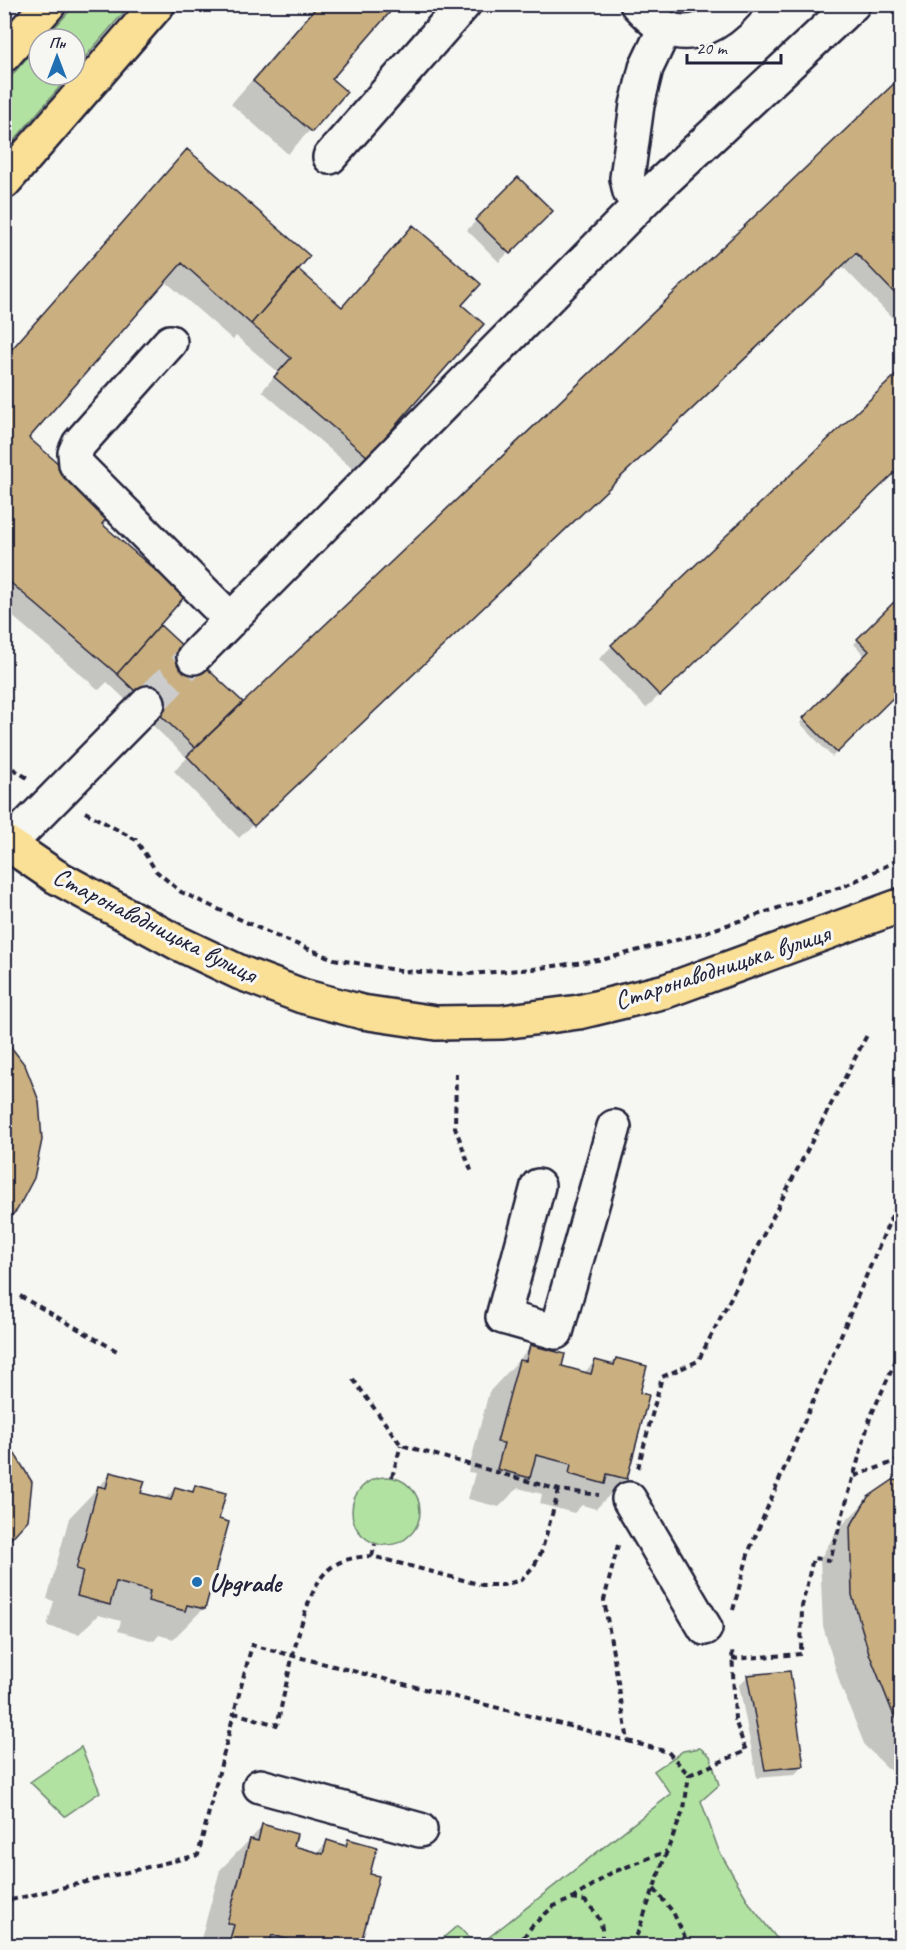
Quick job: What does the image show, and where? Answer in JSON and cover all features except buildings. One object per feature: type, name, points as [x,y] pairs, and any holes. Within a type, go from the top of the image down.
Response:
[{"type":"main road","points":[[4,55],[50,4]]},
{"type":"main road","points":[[4,182],[158,4]]},
{"type":"main road","name":"Старонаводницька вулиця","points":[[7,843],[65,881],[178,943],[241,973],[302,996],[362,1012],[436,1023],[503,1022],[579,1012],[666,991],[902,904]]},
{"type":"lane","points":[[330,157],[464,4]]},
{"type":"lane","points":[[637,4],[665,28],[686,33],[702,30],[736,4]]},
{"type":"lane","points":[[194,657],[610,234],[640,184],[853,4]]},
{"type":"lane","points":[[640,184],[634,122],[646,68],[665,28]]},
{"type":"lane","points":[[170,342],[79,444],[75,453],[76,464],[231,620]]},
{"type":"lane","points":[[7,843],[148,703]]},
{"type":"lane","points":[[538,1186],[503,1317],[556,1332],[614,1127]]},
{"type":"lane","points":[[629,1499],[724,1628]]},
{"type":"lane","points":[[260,1786],[420,1830]]},
{"type":"path","points":[[4,763],[56,796],[136,840],[156,871],[181,892],[276,936],[334,958],[401,971],[468,974],[533,969],[605,958],[703,933],[847,885],[902,858]]},
{"type":"path","points":[[628,1741],[604,1600],[662,1377],[698,1361],[867,1035]]},
{"type":"path","points":[[456,1073],[455,1127],[472,1173]]},
{"type":"path","points":[[689,1775],[746,1751],[735,1720],[732,1659],[724,1628],[733,1608],[749,1551],[902,1192]]},
{"type":"path","points":[[20,1296],[117,1351]]},
{"type":"path","points":[[732,1659],[801,1654],[802,1606],[813,1558],[830,1560],[870,1418],[902,1347]]},
{"type":"path","points":[[353,1379],[401,1445],[559,1490],[629,1499]]},
{"type":"path","points":[[392,1477],[401,1445]]},
{"type":"path","points":[[854,1477],[902,1459]]},
{"type":"path","points":[[234,1713],[277,1725],[308,1604],[315,1586],[326,1571],[340,1562],[358,1556],[372,1556],[483,1585],[503,1586],[521,1580],[534,1566],[541,1553],[559,1490]]},
{"type":"path","points":[[372,1556],[375,1544]]},
{"type":"path","points":[[11,1900],[198,1855],[252,1645],[668,1752],[689,1775]]},
{"type":"path","points":[[633,1946],[666,1851],[684,1809],[689,1775]]},
{"type":"path","points":[[517,1946],[532,1926],[554,1906],[572,1899],[612,1873],[666,1851]]},
{"type":"path","points":[[654,1889],[673,1912],[689,1946]]},
{"type":"path","points":[[572,1899],[585,1901],[601,1920],[603,1934],[600,1946]]},
{"type":"green space","points":[[75,5],[130,5],[87,55],[87,27],[55,27]]},
{"type":"green space","points":[[27,58],[27,87],[60,87],[5,151],[5,83]]},
{"type":"green space","points":[[379,1477],[393,1477],[405,1482],[415,1492],[420,1511],[415,1530],[405,1540],[393,1545],[379,1545],[367,1540],[357,1530],[352,1518],[352,1504],[357,1492],[367,1482]]},
{"type":"green space","points":[[81,1747],[100,1792],[65,1816],[30,1782]]},
{"type":"green space","points":[[700,1748],[710,1756],[719,1785],[701,1801],[719,1851],[751,1906],[782,1945],[479,1945],[671,1794],[654,1771],[683,1751]]},
{"type":"green space","points":[[457,1926],[476,1945],[435,1945]]},
{"type":"tunnel","points":[[148,703],[194,657]]},
{"type":"place","name":"Upgrade","points":[[197,1582]]}]
